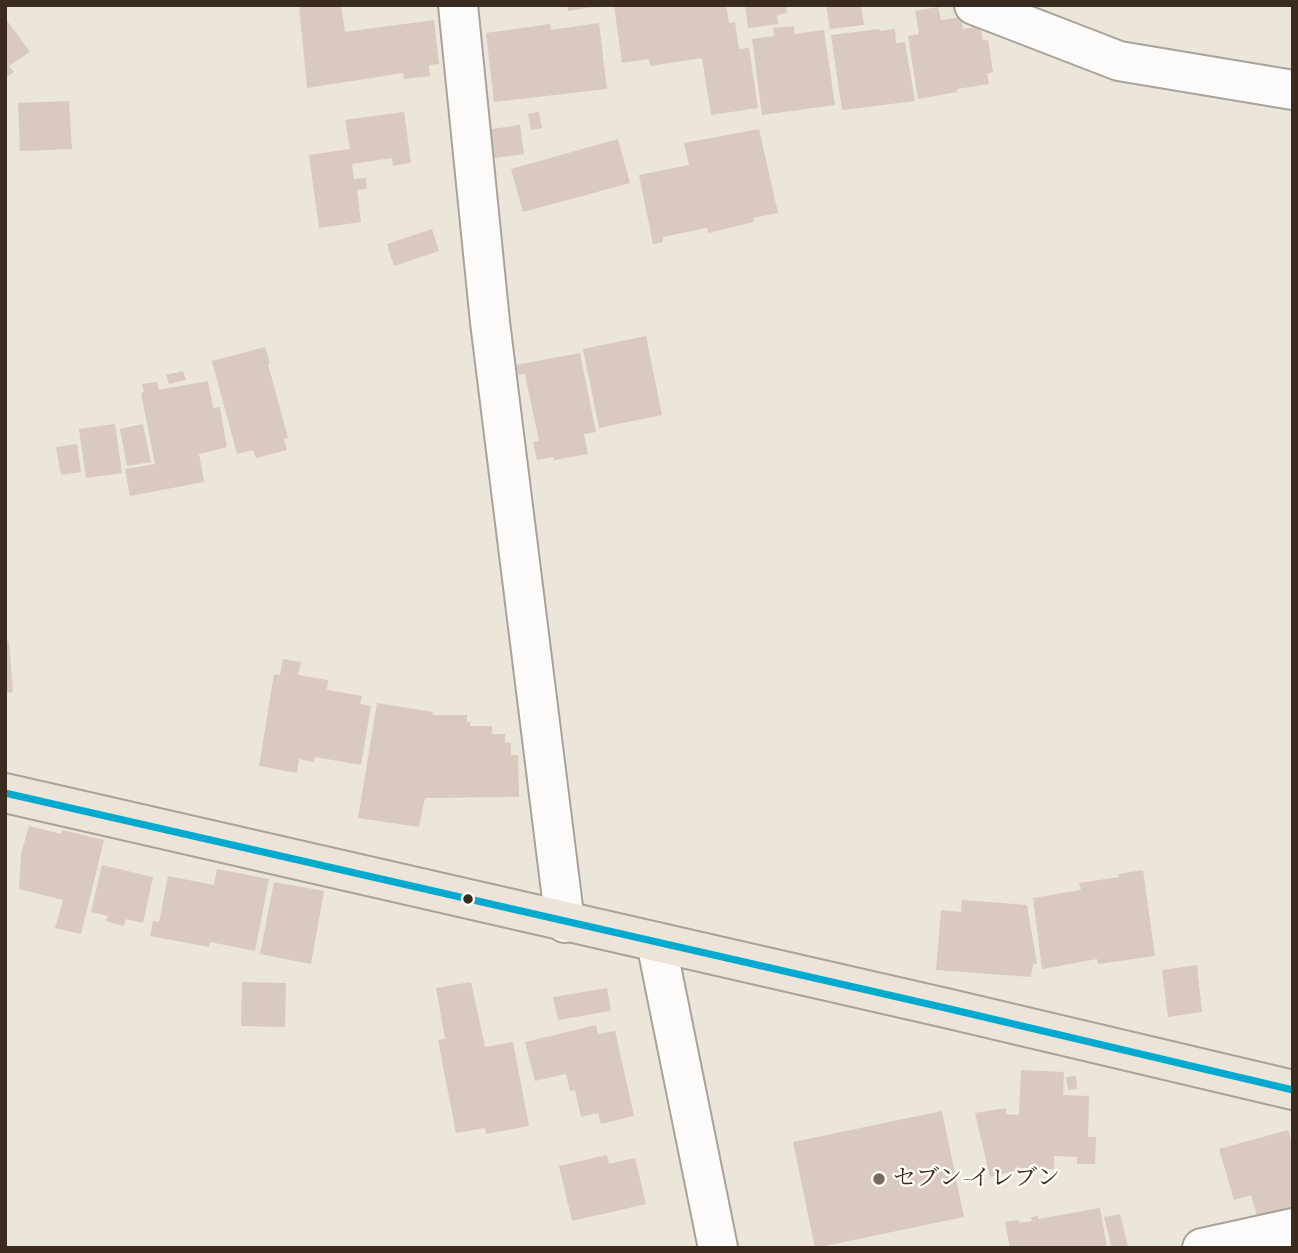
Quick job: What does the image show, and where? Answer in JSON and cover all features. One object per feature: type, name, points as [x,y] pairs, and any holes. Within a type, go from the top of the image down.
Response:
[{"type":"highway","points":[[5,793],[1293,1090]]},
{"type":"street","points":[[457,5],[491,335],[565,923]]},
{"type":"street","points":[[974,5],[1119,61],[1293,90]]},
{"type":"street","points":[[656,942],[718,1248]]},
{"type":"street","points":[[1202,1248],[1293,1228]]},
{"type":"building","points":[[299,5],[341,5],[345,32],[434,20],[439,64],[429,65],[430,76],[404,79],[403,73],[307,88]]},
{"type":"building","points":[[567,5],[594,5],[594,7],[568,11]]},
{"type":"building","points":[[614,5],[726,5],[729,23],[735,22],[739,49],[749,48],[758,108],[711,115],[702,58],[650,66],[649,59],[622,63]]},
{"type":"building","points":[[745,5],[786,5],[787,13],[777,15],[778,24],[748,28]]},
{"type":"building","points":[[826,5],[861,5],[864,25],[830,29]]},
{"type":"building","points":[[938,7],[941,20],[961,17],[963,29],[980,26],[983,40],[988,40],[993,72],[987,74],[989,84],[918,99],[908,36],[919,34],[915,11]]},
{"type":"building","points":[[5,18],[30,52],[9,66],[14,72],[5,78]]},
{"type":"building","points":[[599,23],[607,89],[494,102],[486,33],[550,24],[551,30]]},
{"type":"building","points":[[794,26],[794,34],[824,30],[835,105],[762,115],[752,39],[774,36],[773,28]]},
{"type":"building","points":[[895,29],[896,43],[905,42],[915,101],[842,110],[831,35]]},
{"type":"building","points":[[69,101],[72,149],[20,151],[18,103]]},
{"type":"building","points":[[404,112],[411,163],[393,166],[392,158],[352,164],[354,179],[366,178],[367,189],[357,190],[361,222],[319,228],[309,155],[350,149],[345,120]]},
{"type":"building","points":[[539,112],[542,128],[531,130],[528,114]]},
{"type":"building","points":[[520,125],[524,154],[489,159],[485,130]]},
{"type":"building","points":[[759,129],[778,213],[708,233],[707,228],[663,237],[663,242],[653,244],[639,175],[689,165],[684,143]]},
{"type":"building","points":[[618,139],[630,183],[523,212],[511,169]]},
{"type":"building","points":[[432,229],[439,251],[394,266],[387,244]]},
{"type":"building","points":[[646,336],[662,415],[599,428],[583,349]]},
{"type":"building","points":[[265,347],[288,438],[284,439],[287,450],[256,458],[253,450],[237,454],[212,361]]},
{"type":"building","points":[[580,353],[596,432],[584,434],[588,454],[537,460],[533,442],[539,441],[525,374],[518,375],[516,365]]},
{"type":"building","points":[[183,371],[186,380],[169,384],[166,375]]},
{"type":"building","points":[[208,381],[213,408],[220,407],[227,447],[199,454],[204,482],[130,496],[125,469],[155,464],[141,393],[144,392],[142,384],[157,382],[159,390]]},
{"type":"building","points":[[115,424],[122,473],[86,478],[79,429]]},
{"type":"building","points":[[143,424],[151,462],[127,466],[120,429]]},
{"type":"building","points":[[77,444],[81,472],[61,475],[56,447]]},
{"type":"building","points":[[5,641],[9,641],[13,692],[5,693]]},
{"type":"building","points":[[283,659],[301,662],[298,675],[328,680],[327,690],[362,696],[360,704],[371,706],[361,765],[315,757],[314,762],[299,759],[297,773],[259,766],[274,674],[280,675]]},
{"type":"building","points":[[377,703],[433,712],[432,715],[467,715],[470,726],[492,726],[492,734],[505,734],[505,742],[511,743],[511,755],[518,755],[519,797],[425,798],[419,827],[358,818]]},
{"type":"building","points":[[29,826],[61,834],[62,830],[104,840],[81,934],[55,928],[63,900],[19,889],[21,854]]},
{"type":"building","points":[[102,865],[153,877],[143,923],[126,919],[124,926],[106,921],[108,916],[91,912]]},
{"type":"building","points":[[217,869],[269,879],[255,951],[210,942],[209,947],[150,936],[153,921],[159,922],[168,876],[214,885]]},
{"type":"building","points":[[1143,870],[1155,956],[1098,964],[1097,959],[1042,969],[1033,898],[1081,890],[1079,883]]},
{"type":"building","points":[[274,882],[324,891],[311,964],[260,954]]},
{"type":"building","points":[[962,900],[1027,905],[1037,964],[1033,964],[1031,977],[936,970],[941,910],[961,912]]},
{"type":"building","points":[[1197,965],[1202,1012],[1168,1017],[1162,970]]},
{"type":"building","points":[[242,982],[286,983],[285,1027],[241,1026]]},
{"type":"building","points":[[471,982],[485,1047],[513,1042],[529,1126],[486,1134],[485,1128],[456,1133],[438,1040],[445,1039],[436,988]]},
{"type":"building","points":[[607,988],[611,1011],[558,1020],[553,997]]},
{"type":"building","points":[[596,1025],[598,1034],[615,1031],[634,1116],[601,1124],[598,1113],[581,1117],[575,1090],[570,1091],[566,1074],[535,1081],[525,1042]]},
{"type":"building","points":[[1021,1070],[1064,1072],[1063,1095],[1089,1096],[1088,1137],[1096,1137],[1095,1164],[1077,1164],[1077,1157],[1054,1156],[1054,1169],[1018,1170],[990,1177],[975,1113],[1006,1108],[1006,1114],[1019,1115]]},
{"type":"building","points":[[1076,1076],[1077,1089],[1068,1090],[1066,1077]]},
{"type":"building","name":"セブン-イレブン","points":[[942,1111],[964,1217],[815,1248],[793,1142]]},
{"type":"building","points":[[1288,1130],[1293,1146],[1293,1208],[1258,1219],[1251,1195],[1234,1200],[1219,1149]]},
{"type":"building","points":[[607,1155],[609,1164],[635,1158],[646,1204],[572,1221],[559,1166]]},
{"type":"building","points":[[1100,1208],[1107,1248],[1010,1248],[1005,1222],[1019,1220],[1019,1223],[1032,1221],[1031,1217],[1038,1216],[1038,1219]]},
{"type":"building","points":[[1120,1214],[1128,1246],[1112,1248],[1104,1217]]},
{"type":"transit line","points":[[5,793],[1293,1090]]},
{"type":"place","name":"セブン-イレブン","points":[[879,1179]]}]
